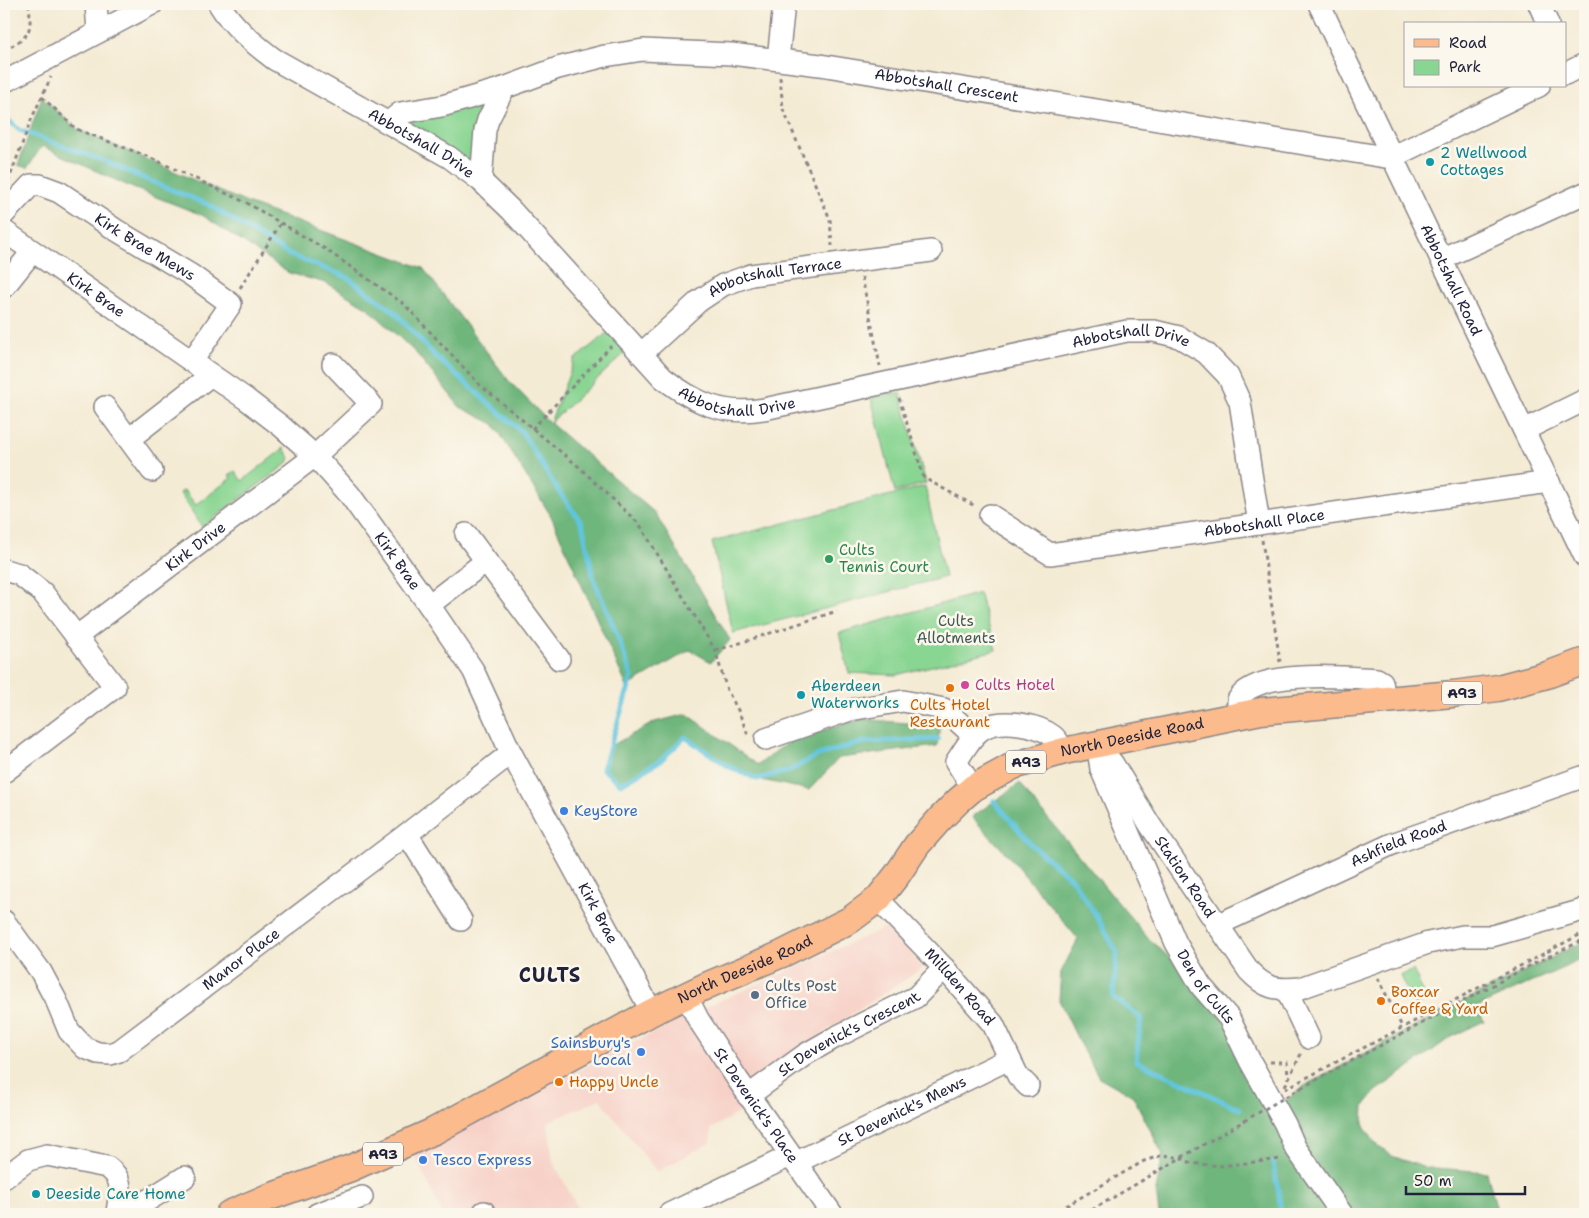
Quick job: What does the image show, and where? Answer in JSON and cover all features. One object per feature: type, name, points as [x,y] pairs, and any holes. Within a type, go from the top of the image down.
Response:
[{"type":"main road","name":"North Deeside Road","points":[[229,1214],[267,1207],[434,1132],[652,1012],[686,995],[782,954],[850,920],[878,899],[923,838],[940,819],[973,788],[1013,766],[1064,751],[1279,709],[1453,694],[1498,688],[1547,675],[1585,661]]},
{"type":"street","points":[[96,4],[98,32]]},
{"type":"street","name":"Abbotshall Drive","points":[[219,4],[228,18],[249,40],[274,59],[449,157],[481,181],[511,210],[663,378],[702,404],[729,410],[764,409],[1127,331],[1154,331],[1179,337],[1206,353],[1228,376],[1240,402],[1259,524]]},
{"type":"street","points":[[778,59],[784,4]]},
{"type":"street","name":"Abbotshall Road","points":[[1319,4],[1585,557]]},
{"type":"street","points":[[1539,4],[1547,22]]},
{"type":"street","points":[[4,82],[144,6]]},
{"type":"street","name":"Abbotshall Crescent","points":[[389,122],[400,113],[442,106],[504,88],[558,68],[605,56],[643,50],[713,53],[778,59],[1347,152],[1392,157]]},
{"type":"street","points":[[481,181],[485,130],[504,88]]},
{"type":"street","points":[[1392,157],[1535,88]]},
{"type":"street","name":"Kirk Brae Mews","points":[[4,214],[31,185],[40,185],[59,192],[116,230],[191,275],[231,304]]},
{"type":"street","points":[[1440,259],[1585,192]]},
{"type":"street","name":"Kirk Brae","points":[[4,231],[192,361],[267,416],[315,456],[350,495],[473,670],[511,754],[652,1012]]},
{"type":"street","name":"Abbotshall Terrace","points":[[641,354],[699,301],[723,285],[751,275],[931,251]]},
{"type":"street","points":[[4,287],[32,252]]},
{"type":"street","points":[[192,361],[231,304]]},
{"type":"street","name":"Kirk Drive","points":[[76,637],[315,456],[371,404],[333,364]]},
{"type":"street","points":[[129,439],[211,375]]},
{"type":"street","points":[[1524,430],[1585,400]]},
{"type":"street","points":[[105,407],[152,471]]},
{"type":"street","name":"Abbotshall Place","points":[[990,515],[1050,554],[1549,482]]},
{"type":"street","points":[[466,534],[559,659]]},
{"type":"street","points":[[429,605],[486,561]]},
{"type":"street","points":[[4,570],[19,574],[43,593],[115,687],[4,772]]},
{"type":"street","points":[[766,739],[850,710],[903,701],[944,709],[974,736]]},
{"type":"street","points":[[973,788],[956,762],[974,736],[985,727],[1002,723],[1021,724],[1046,732],[1054,737],[1064,751]]},
{"type":"street","name":"Station Road","points":[[1098,745],[1113,764],[1150,825],[1249,971],[1260,982],[1271,988],[1300,988],[1428,943],[1463,936],[1492,936],[1584,910],[1585,908]]},
{"type":"street","name":"Den of Cults","points":[[1098,745],[1101,769],[1176,943],[1201,986],[1229,1018],[1301,1156],[1342,1214]]},
{"type":"street","name":"Manor Place","points":[[4,921],[41,972],[57,1002],[69,1031],[85,1048],[98,1053],[110,1054],[119,1051],[511,754]]},
{"type":"street","name":"Ashfield Road","points":[[1217,926],[1392,844],[1585,776]]},
{"type":"street","points":[[407,834],[461,920]]},
{"type":"street","name":"Millden Road","points":[[878,899],[944,968],[993,1024],[1018,1076],[1028,1086]]},
{"type":"street","name":"St Devenick's Crescent","points":[[748,1096],[806,1054],[916,997],[944,968]]},
{"type":"street","points":[[1286,989],[1309,1038]]},
{"type":"street","name":"St Devenick's Place","points":[[686,995],[698,1019],[748,1096],[832,1214]]},
{"type":"street","name":"St Devenick's Mews","points":[[669,1214],[793,1160],[1009,1060]]},
{"type":"street","points":[[4,1178],[28,1160],[47,1155],[107,1167],[114,1172],[120,1183],[116,1213],[125,1214],[184,1177]]},
{"type":"street","points":[[317,1214],[362,1197]]},
{"type":"path","points":[[4,51],[20,41],[29,32],[29,4]]},
{"type":"path","points":[[6,188],[21,143],[65,50]]},
{"type":"path","points":[[778,59],[784,109],[830,218],[834,265]]},
{"type":"path","points":[[42,97],[76,129],[149,157],[247,204],[325,249],[404,304],[480,386],[578,466],[640,525],[715,650],[727,690],[739,712],[747,733],[766,739]]},
{"type":"path","points":[[231,304],[281,223]]},
{"type":"path","points":[[859,261],[889,382],[924,478],[990,515]]},
{"type":"path","points":[[532,429],[623,333]]},
{"type":"path","points":[[1259,524],[1277,644]]},
{"type":"path","points":[[715,650],[837,611]]},
{"type":"path","points":[[1284,1089],[1585,932]]},
{"type":"path","points":[[1086,1214],[1301,1088],[1527,967],[1585,939]]},
{"type":"path","points":[[1371,963],[1402,1026]]},
{"type":"path","points":[[1288,1080],[1309,1038]]},
{"type":"path","points":[[1052,1214],[1144,1161],[1163,1155],[1181,1158],[1191,1163],[1220,1166],[1283,1160],[1301,1156]]},
{"type":"shaded area","points":[[889,926],[923,968],[750,1081],[762,1099],[711,1129],[711,1142],[657,1172],[600,1099],[548,1122],[553,1161],[581,1214],[443,1214],[413,1153],[701,1009]]},
{"type":"green space","points":[[42,97],[77,129],[247,203],[423,268],[509,381],[550,423],[655,513],[730,640],[711,662],[690,650],[627,687],[551,516],[494,424],[460,407],[416,353],[368,308],[326,283],[289,273],[202,215],[133,188],[42,146],[27,168],[18,165]]},
{"type":"green space","points":[[486,105],[473,160],[465,160],[411,127],[411,121],[414,116]]},
{"type":"green space","points":[[608,332],[625,353],[550,423],[575,359]]},
{"type":"green space","points":[[900,392],[926,483],[895,492],[871,398]]},
{"type":"green space","points":[[284,448],[290,458],[288,463],[202,527],[180,493],[184,490],[196,505],[231,478],[229,475],[235,471],[242,481]]},
{"type":"green space","name":"Cults Tennis Court","points":[[925,486],[945,577],[733,633],[712,542]]},
{"type":"green space","name":"Cults Allotments","points":[[979,593],[996,650],[896,675],[849,673],[839,633]]},
{"type":"green space","points":[[687,714],[758,765],[791,740],[862,719],[940,726],[937,746],[839,758],[809,790],[757,779],[728,766],[685,737],[661,760],[621,784],[603,769],[609,747],[655,722]]},
{"type":"green space","points":[[1020,783],[1146,936],[1184,971],[1226,1024],[1270,1114],[1301,1088],[1434,1016],[1585,941],[1585,958],[1477,1007],[1484,1021],[1451,1037],[1375,1092],[1364,1106],[1363,1124],[1375,1143],[1392,1156],[1423,1167],[1487,1172],[1498,1214],[1159,1214],[1156,1190],[1163,1155],[1133,1096],[1099,1077],[1081,1046],[1059,1000],[1061,972],[1078,939],[1012,860],[972,817]]},
{"type":"green space","points":[[1413,970],[1427,1000],[1414,1006],[1400,976]]},
{"type":"waterway","points":[[4,116],[19,130],[107,162],[209,205],[290,255],[347,277],[395,312],[436,357],[522,432],[557,489],[582,523],[594,580],[616,632],[632,677],[603,769],[621,784],[661,760],[685,737],[728,766],[757,779],[789,771],[818,755],[864,742],[938,739]]},
{"type":"waterway","points":[[994,801],[1033,846],[1073,880],[1117,952],[1113,997],[1141,1018],[1136,1061],[1240,1109]]},
{"type":"waterway","points":[[1273,1163],[1281,1214]]},
{"type":"place","name":"2 Wellwood Cottages","points":[[1430,162]]},
{"type":"place","name":"Cults Tennis Court","points":[[829,559]]},
{"type":"place","name":"Cults Hotel","points":[[965,685]]},
{"type":"place","name":"Cults Hotel Restaurant","points":[[950,688]]},
{"type":"place","name":"Aberdeen Waterworks","points":[[801,695]]},
{"type":"place","name":"KeyStore","points":[[564,811]]},
{"type":"place","name":"Cults Post Office","points":[[755,995]]},
{"type":"place","name":"Boxcar Coffee & Yard","points":[[1381,1001]]},
{"type":"place","name":"Sainsbury's Local","points":[[641,1052]]},
{"type":"place","name":"Happy Uncle","points":[[559,1082]]},
{"type":"place","name":"Tesco Express","points":[[423,1160]]},
{"type":"place","name":"Deeside Care Home","points":[[36,1194]]},
{"type":"district","name":"CULTS","points":[[550,975]]}]
